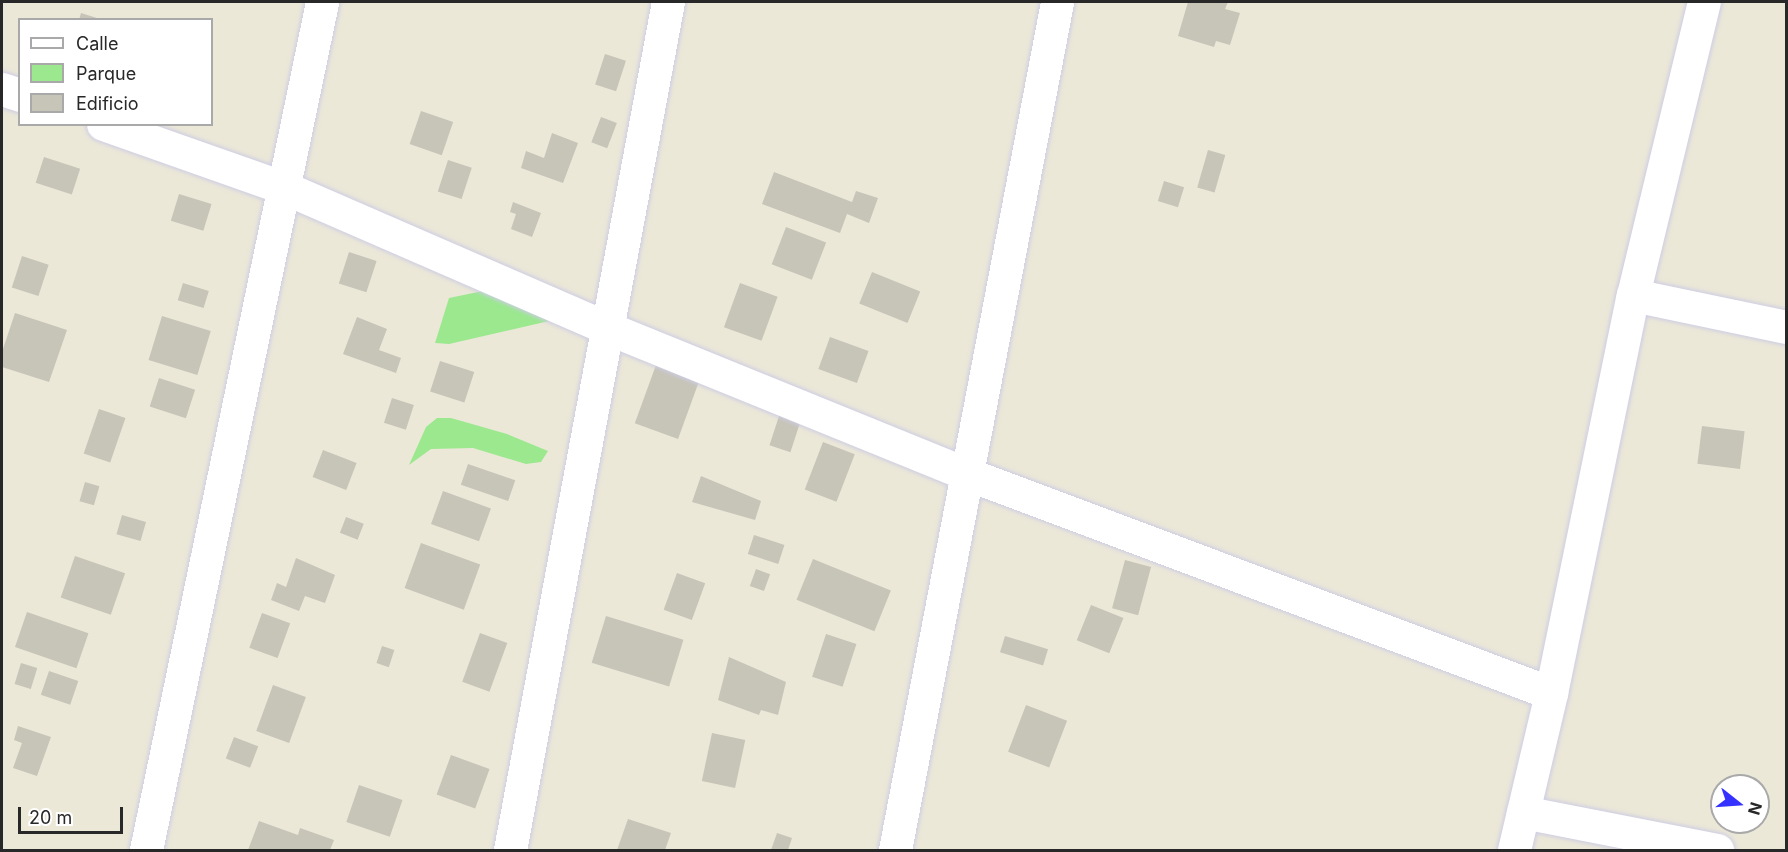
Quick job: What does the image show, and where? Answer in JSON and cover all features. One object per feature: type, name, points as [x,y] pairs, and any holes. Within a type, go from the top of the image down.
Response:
[{"type":"street","points":[[146,850],[322,2]]},
{"type":"street","points":[[510,850],[605,327],[668,2]]},
{"type":"street","points":[[895,850],[965,473],[1057,2]]},
{"type":"street","points":[[1514,850],[1551,693],[1633,295],[1704,2]]},
{"type":"street","points":[[2,89],[18,94]]},
{"type":"street","points":[[109,126],[285,188],[605,327],[965,473],[1551,693]]},
{"type":"street","points":[[1633,295],[1786,327]]},
{"type":"street","points":[[1523,812],[1717,850]]},
{"type":"green space","points":[[507,286],[549,321],[449,344],[435,343],[449,298]]},
{"type":"green space","points":[[437,418],[451,418],[507,434],[548,451],[541,462],[526,464],[473,448],[431,449],[409,465],[426,427]]},
{"type":"building","points":[[1188,2],[1228,2],[1225,9],[1240,13],[1230,45],[1216,41],[1214,47],[1178,36]]},
{"type":"building","points":[[81,13],[97,18],[80,18]]},
{"type":"building","points":[[605,54],[626,61],[616,91],[595,84]]},
{"type":"building","points":[[421,111],[453,122],[442,155],[410,144]]},
{"type":"building","points":[[601,117],[617,123],[607,148],[591,142]]},
{"type":"building","points":[[552,133],[578,143],[563,183],[521,168],[526,151],[544,158]]},
{"type":"building","points":[[1208,150],[1225,155],[1215,192],[1197,187]]},
{"type":"building","points":[[44,157],[80,169],[72,194],[36,183]]},
{"type":"building","points":[[448,160],[472,168],[462,199],[438,191]]},
{"type":"building","points":[[774,172],[852,202],[856,191],[878,198],[869,223],[847,214],[840,233],[762,204]]},
{"type":"building","points":[[1164,181],[1184,187],[1178,207],[1158,201]]},
{"type":"building","points":[[179,194],[212,204],[203,231],[171,221]]},
{"type":"building","points":[[513,202],[541,213],[532,237],[511,229],[516,214],[510,212]]},
{"type":"building","points":[[786,227],[826,242],[812,280],[772,264]]},
{"type":"building","points":[[349,252],[377,261],[366,292],[339,283]]},
{"type":"building","points":[[22,256],[49,265],[38,296],[12,287]]},
{"type":"building","points":[[872,272],[920,291],[907,323],[859,304]]},
{"type":"building","points":[[183,283],[209,291],[204,308],[178,300]]},
{"type":"building","points":[[740,283],[778,297],[762,341],[724,327]]},
{"type":"building","points":[[15,313],[67,330],[49,382],[2,367],[2,352]]},
{"type":"building","points":[[162,316],[211,331],[197,375],[149,360]]},
{"type":"building","points":[[357,317],[387,329],[379,350],[401,358],[396,373],[343,354]]},
{"type":"building","points":[[830,337],[869,351],[857,383],[818,369]]},
{"type":"building","points":[[440,361],[474,372],[464,403],[430,391]]},
{"type":"building","points":[[656,365],[699,381],[678,439],[635,423]]},
{"type":"building","points":[[159,378],[195,390],[186,418],[150,407]]},
{"type":"building","points":[[392,398],[414,405],[406,430],[384,423]]},
{"type":"building","points":[[99,409],[125,418],[110,463],[84,453]]},
{"type":"building","points":[[780,413],[801,420],[790,452],[769,445]]},
{"type":"building","points":[[1702,426],[1745,431],[1740,469],[1697,464]]},
{"type":"building","points":[[823,442],[855,454],[836,502],[805,490]]},
{"type":"building","points":[[323,450],[357,463],[346,490],[313,477]]},
{"type":"building","points":[[468,464],[515,480],[508,501],[461,485]]},
{"type":"building","points":[[701,476],[761,501],[755,520],[692,502]]},
{"type":"building","points":[[85,482],[99,486],[94,505],[79,501]]},
{"type":"building","points":[[443,491],[491,508],[479,541],[431,524]]},
{"type":"building","points":[[122,515],[146,522],[141,541],[116,534]]},
{"type":"building","points":[[346,517],[364,524],[358,540],[340,533]]},
{"type":"building","points":[[754,535],[784,545],[778,564],[748,554]]},
{"type":"building","points":[[421,543],[480,565],[464,610],[405,588]]},
{"type":"building","points":[[75,556],[125,573],[111,615],[61,598]]},
{"type":"building","points":[[296,558],[335,575],[325,603],[305,596],[299,611],[271,600],[277,583],[286,587]]},
{"type":"building","points":[[813,559],[891,590],[874,631],[797,600]]},
{"type":"building","points":[[1125,560],[1151,567],[1138,615],[1112,608]]},
{"type":"building","points":[[756,569],[770,574],[764,591],[750,586]]},
{"type":"building","points":[[677,573],[705,583],[692,620],[664,610]]},
{"type":"building","points":[[1091,605],[1123,618],[1109,653],[1077,640]]},
{"type":"building","points":[[27,612],[88,633],[76,668],[15,647]]},
{"type":"building","points":[[262,613],[290,623],[278,658],[249,648]]},
{"type":"building","points":[[606,616],[683,640],[669,687],[592,663]]},
{"type":"building","points":[[480,633],[507,643],[489,692],[462,682]]},
{"type":"building","points":[[826,634],[856,644],[843,687],[812,677]]},
{"type":"building","points":[[1005,636],[1048,649],[1043,665],[1000,652]]},
{"type":"building","points":[[382,646],[394,650],[389,667],[376,663]]},
{"type":"building","points":[[729,657],[786,682],[778,715],[761,710],[759,715],[718,700]]},
{"type":"building","points":[[21,663],[37,668],[31,689],[15,684]]},
{"type":"building","points":[[49,671],[78,681],[70,705],[41,695]]},
{"type":"building","points":[[273,685],[306,697],[289,743],[256,731]]},
{"type":"building","points":[[1026,705],[1067,721],[1049,767],[1008,752]]},
{"type":"building","points":[[18,726],[51,737],[37,776],[13,768],[22,743],[14,740]]},
{"type":"building","points":[[712,733],[745,740],[735,788],[702,781]]},
{"type":"building","points":[[234,737],[258,746],[250,768],[226,758]]},
{"type":"building","points":[[451,755],[490,769],[475,808],[437,794]]},
{"type":"building","points":[[359,785],[402,800],[390,837],[346,822]]},
{"type":"building","points":[[628,819],[671,833],[665,850],[617,850]]},
{"type":"building","points":[[259,821],[298,835],[300,828],[334,840],[330,850],[248,850]]},
{"type":"building","points":[[777,833],[792,838],[788,850],[771,850]]}]
